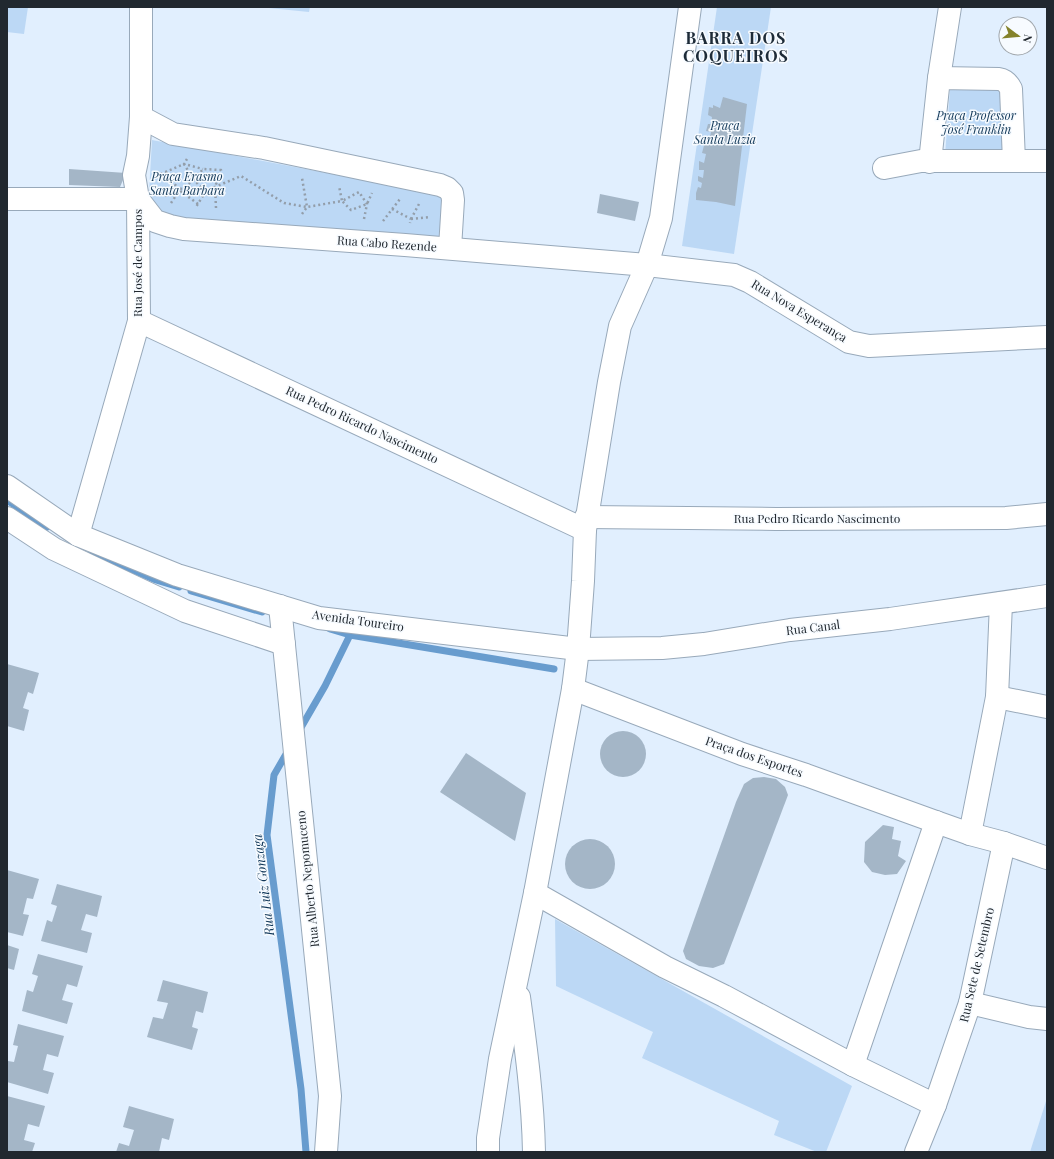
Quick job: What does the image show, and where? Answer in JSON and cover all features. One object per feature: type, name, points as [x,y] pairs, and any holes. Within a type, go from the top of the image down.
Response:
[{"type":"street","name":"Rua José de Campos","points":[[78,535],[139,321],[138,198],[134,175],[138,156],[141,117],[141,7]]},
{"type":"street","points":[[488,1152],[488,1138],[498,1072],[535,893],[572,689],[578,649],[586,523],[609,382],[620,326],[647,265],[661,218],[690,7]]},
{"type":"street","points":[[930,162],[939,78],[950,7]]},
{"type":"street","points":[[939,78],[999,79],[1005,80],[1009,84],[1012,89],[1014,161]]},
{"type":"street","points":[[141,117],[173,134],[264,148],[440,185],[447,188],[452,193],[450,248]]},
{"type":"street","points":[[884,168],[921,161],[1047,161]]},
{"type":"street","points":[[7,199],[138,198]]},
{"type":"street","name":"Rua Cabo Rezende","points":[[138,198],[155,221],[184,229],[450,248],[647,265]]},
{"type":"street","name":"Rua Nova Esperança","points":[[647,265],[734,275],[750,282],[849,342],[869,346],[1047,337]]},
{"type":"street","name":"Rua Pedro Ricardo Nascimento","points":[[139,321],[586,523],[776,519],[998,518],[1047,514]]},
{"type":"street","name":"Avenida Toureiro","points":[[7,486],[78,535],[177,575],[319,618],[578,649]]},
{"type":"street","points":[[7,518],[54,549],[185,611],[284,644]]},
{"type":"street","name":"Rua Canal","points":[[578,649],[662,648],[704,644],[790,630],[890,619],[1047,596]]},
{"type":"street","points":[[970,834],[997,698],[1001,603]]},
{"type":"street","name":"Rua Alberto Nepomuceno","points":[[280,606],[330,1096],[326,1152]]},
{"type":"street","name":"Praça dos Esportes","points":[[572,689],[742,754],[806,775],[970,834],[1004,843],[1047,858]]},
{"type":"street","points":[[997,698],[1047,707]]},
{"type":"street","points":[[853,1065],[936,822]]},
{"type":"street","name":"Rua Sete de Setembro","points":[[916,1152],[936,1105],[970,1003],[1004,843]]},
{"type":"street","points":[[535,893],[665,967],[724,996],[853,1065],[936,1105]]},
{"type":"street","points":[[517,982],[534,1117],[534,1152]]},
{"type":"street","points":[[970,1003],[1029,1017],[1047,1019]]},
{"type":"street","points":[[498,1072],[529,1075]]},
{"type":"path","points":[[287,236],[307,207],[300,168],[301,156]]},
{"type":"path","points":[[150,178],[184,164],[194,180],[206,191]]},
{"type":"path","points":[[179,190],[194,180],[202,169],[221,170],[215,187],[217,231]]},
{"type":"path","points":[[166,172],[179,190],[198,204]]},
{"type":"path","points":[[383,173],[367,204],[362,235],[371,242],[372,236],[415,180]]},
{"type":"path","points":[[215,187],[241,176],[284,203],[307,207],[342,201],[359,192],[367,204]]},
{"type":"path","points":[[342,201],[351,210],[367,204]]},
{"type":"green space","points":[[7,7],[28,7],[24,34],[7,32]]},
{"type":"green space","points":[[259,7],[310,7],[309,12]]},
{"type":"green space","name":"Praça Santa Luzia","points":[[717,7],[771,7],[734,254],[682,246]]},
{"type":"green space","name":"Praça Professor José Franklin","points":[[950,90],[1001,90],[1006,149],[945,155]]},
{"type":"green space","name":"Praça Erasmo Santa Barbara","points":[[152,140],[443,195],[444,241],[178,220],[148,210]]},
{"type":"green space","points":[[555,919],[852,1086],[826,1152],[817,1152],[774,1135],[779,1121],[642,1058],[653,1032],[556,986]]},
{"type":"green space","points":[[1047,1098],[1047,1152],[1030,1152]]},
{"type":"building","points":[[723,97],[747,104],[735,206],[696,200],[698,187],[701,188],[702,183],[698,181],[698,176],[703,178],[704,170],[699,170],[699,161],[704,163],[706,154],[702,153],[706,138],[710,137],[711,132],[706,131],[708,124],[711,124],[712,117],[708,115],[709,107],[713,108],[713,105],[720,108]]},
{"type":"building","points":[[69,169],[126,173],[120,187],[69,185]]},
{"type":"building","points":[[600,194],[639,202],[635,221],[597,213]]},
{"type":"building","points":[[7,664],[39,673],[33,694],[28,692],[23,708],[29,710],[24,731],[7,726]]},
{"type":"building","points":[[623,731],[636,735],[642,741],[646,754],[642,767],[636,773],[623,777],[610,773],[604,767],[600,754],[604,741],[610,735]]},
{"type":"building","points":[[466,753],[526,793],[515,841],[440,792]]},
{"type":"building","points":[[764,777],[776,779],[785,787],[788,795],[724,964],[713,968],[699,966],[686,959],[683,951],[736,802],[744,784],[753,778]]},
{"type":"building","points":[[883,825],[894,827],[892,839],[901,841],[898,856],[906,861],[897,874],[885,875],[872,872],[864,862],[865,842]]},
{"type":"building","points":[[585,839],[595,839],[608,846],[615,859],[615,869],[608,882],[595,889],[585,889],[576,885],[569,878],[565,869],[565,859],[569,850],[576,843]]},
{"type":"building","points":[[7,870],[39,879],[33,899],[27,898],[23,914],[29,915],[23,936],[7,932]]},
{"type":"building","points":[[57,884],[102,896],[97,917],[86,914],[81,930],[92,933],[87,953],[41,941],[47,920],[52,922],[57,906],[51,904]]},
{"type":"building","points":[[7,945],[19,949],[14,970],[7,968]]},
{"type":"building","points":[[38,954],[83,966],[77,987],[67,984],[62,1000],[73,1003],[67,1024],[22,1011],[27,990],[33,992],[38,976],[32,974]]},
{"type":"building","points":[[163,980],[208,992],[203,1013],[196,1011],[192,1027],[198,1029],[192,1050],[147,1037],[153,1017],[163,1019],[168,1003],[157,1001]]},
{"type":"building","points":[[18,1024],[64,1036],[58,1057],[47,1054],[43,1070],[54,1073],[48,1094],[7,1082],[8,1061],[14,1062],[18,1046],[13,1045]]},
{"type":"building","points":[[7,1096],[45,1106],[39,1127],[28,1124],[24,1140],[35,1143],[32,1152],[7,1152]]},
{"type":"building","points":[[129,1106],[174,1119],[169,1140],[162,1138],[159,1152],[116,1152],[119,1143],[129,1146],[134,1130],[123,1127]]},
{"type":"waterway","points":[[7,500],[47,527]]},
{"type":"waterway","points":[[92,552],[156,580],[179,587]]},
{"type":"waterway","points":[[191,591],[262,612]]},
{"type":"waterway","points":[[330,629],[350,635],[554,669]]},
{"type":"waterway","name":"Rua Luiz Gonzaga","points":[[299,731],[325,686],[350,635]]},
{"type":"waterway","name":"Rua Luiz Gonzaga","points":[[289,749],[274,775],[267,835],[301,1089],[306,1152]]},
{"type":"district","name":"BARRA DOS COQUEIROS","points":[[736,47]]}]
